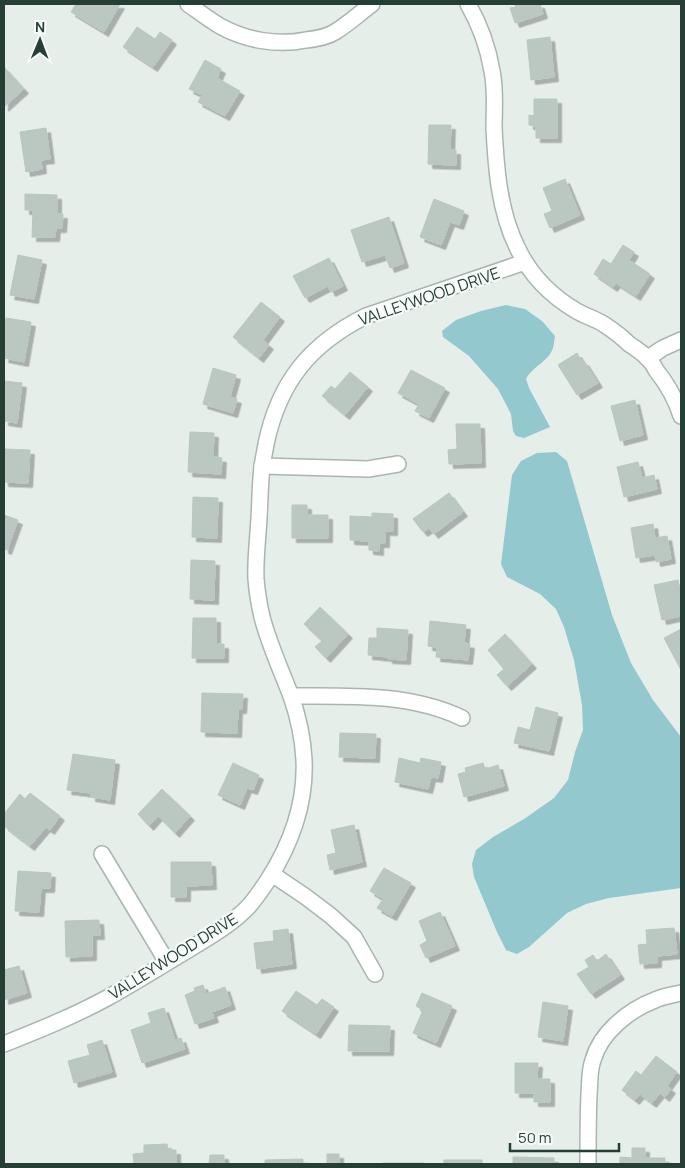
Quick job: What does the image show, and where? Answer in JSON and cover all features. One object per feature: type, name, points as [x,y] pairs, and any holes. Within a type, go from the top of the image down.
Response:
[{"type":"street","points":[[188,4],[220,26],[235,33],[251,38],[284,43],[308,40],[334,33],[372,4]]},
{"type":"street","points":[[468,4],[489,53],[493,73],[496,157],[500,187],[510,230],[525,262],[561,301],[576,311],[604,324],[648,358],[672,394],[681,416]]},
{"type":"street","name":"VALLEYWOOD DRIVE","points":[[4,1044],[46,1028],[106,998],[219,931],[247,908],[280,861],[297,820],[303,791],[304,760],[296,714],[263,619],[258,599],[256,578],[262,466],[277,404],[294,375],[318,347],[349,324],[366,316],[525,262]]},
{"type":"street","points":[[648,358],[681,340]]},
{"type":"street","points":[[262,466],[368,469],[398,464]]},
{"type":"street","points":[[291,696],[384,698],[424,705],[462,718]]},
{"type":"street","points":[[102,854],[168,962]]},
{"type":"street","points":[[272,874],[306,897],[354,937],[375,974]]},
{"type":"street","points":[[588,1164],[590,1070],[593,1058],[610,1030],[635,1009],[657,999],[681,993]]},
{"type":"water","points":[[506,305],[525,309],[542,321],[555,336],[551,353],[526,379],[550,427],[524,438],[516,436],[513,431],[511,414],[498,389],[469,356],[443,337],[442,331],[456,320]]},
{"type":"water","points":[[556,452],[567,461],[612,615],[631,663],[653,700],[681,737],[681,888],[609,898],[586,904],[567,913],[529,947],[517,954],[506,950],[497,932],[474,877],[472,864],[476,850],[554,798],[568,780],[583,730],[582,705],[574,660],[564,627],[556,609],[540,594],[507,577],[501,564],[512,475],[521,461],[537,453]]},
{"type":"building","points":[[76,4],[120,4],[104,32],[71,12]]},
{"type":"building","points":[[515,4],[540,4],[543,14],[515,23],[510,8],[516,7]]},
{"type":"building","points":[[137,27],[155,39],[160,32],[172,40],[153,67],[123,47]]},
{"type":"building","points":[[550,37],[554,77],[531,80],[527,40]]},
{"type":"building","points":[[205,60],[221,69],[217,78],[240,91],[225,116],[198,102],[202,95],[189,89]]},
{"type":"building","points":[[4,67],[24,89],[4,107]]},
{"type":"building","points":[[534,99],[557,99],[557,138],[536,138],[536,126],[529,125],[529,115],[534,116]]},
{"type":"building","points":[[429,125],[451,125],[450,150],[456,150],[456,165],[428,164]]},
{"type":"building","points":[[46,128],[50,159],[41,160],[42,169],[26,172],[20,132]]},
{"type":"building","points":[[565,179],[580,215],[550,228],[544,214],[552,211],[543,188]]},
{"type":"building","points":[[25,194],[57,195],[57,214],[63,214],[62,228],[56,228],[55,237],[32,237],[33,210],[25,210]]},
{"type":"building","points":[[434,199],[464,211],[459,225],[450,222],[441,245],[420,237]]},
{"type":"building","points":[[389,217],[404,263],[390,268],[385,255],[362,262],[351,230]]},
{"type":"building","points":[[623,245],[634,252],[629,260],[650,274],[636,296],[616,283],[613,287],[594,274],[603,259],[611,264]]},
{"type":"building","points":[[18,255],[42,260],[34,299],[10,295]]},
{"type":"building","points":[[329,258],[343,286],[331,292],[328,286],[305,298],[293,276]]},
{"type":"building","points":[[261,302],[280,317],[263,340],[269,345],[259,358],[233,337]]},
{"type":"building","points":[[6,318],[31,322],[24,362],[4,358]]},
{"type":"building","points":[[577,353],[598,383],[577,395],[558,365]]},
{"type":"building","points":[[213,368],[236,375],[230,397],[237,399],[233,413],[203,404]]},
{"type":"building","points":[[411,370],[445,388],[429,418],[415,411],[419,404],[398,393]]},
{"type":"building","points":[[350,372],[368,387],[345,415],[322,396],[331,386],[335,389]]},
{"type":"building","points":[[4,381],[22,383],[17,423],[4,421]]},
{"type":"building","points":[[635,400],[643,435],[620,441],[611,406]]},
{"type":"building","points":[[456,424],[480,424],[481,463],[449,464],[448,450],[457,449]]},
{"type":"building","points":[[190,432],[214,433],[213,457],[222,458],[221,474],[188,472]]},
{"type":"building","points":[[4,449],[30,450],[28,483],[4,482]]},
{"type":"building","points":[[638,462],[642,478],[654,475],[657,489],[624,497],[617,467]]},
{"type":"building","points":[[449,493],[463,512],[434,534],[429,528],[423,532],[413,519]]},
{"type":"building","points":[[193,497],[218,498],[217,538],[192,537]]},
{"type":"building","points":[[292,505],[307,505],[307,515],[328,515],[328,538],[292,538]]},
{"type":"building","points":[[372,513],[393,514],[393,531],[385,531],[385,543],[379,543],[379,551],[369,550],[369,541],[350,540],[350,516],[372,517]]},
{"type":"building","points":[[4,515],[18,520],[7,550],[4,549]]},
{"type":"building","points":[[653,524],[655,538],[667,536],[671,559],[656,562],[655,555],[636,558],[631,528]]},
{"type":"building","points":[[191,560],[215,561],[214,600],[190,599]]},
{"type":"building","points":[[678,580],[681,596],[681,616],[662,620],[654,585]]},
{"type":"building","points":[[320,607],[348,634],[326,658],[315,647],[322,641],[304,624]]},
{"type":"building","points":[[193,618],[216,618],[216,644],[224,644],[224,658],[192,658]]},
{"type":"building","points":[[430,621],[466,625],[464,643],[470,644],[468,660],[436,657],[437,647],[428,646]]},
{"type":"building","points":[[377,628],[408,630],[406,660],[368,655],[369,638],[377,638]]},
{"type":"building","points":[[681,629],[681,670],[664,638]]},
{"type":"building","points":[[505,634],[532,664],[507,686],[497,675],[504,669],[488,650]]},
{"type":"building","points":[[202,693],[243,694],[242,709],[238,709],[237,733],[201,732]]},
{"type":"building","points":[[536,707],[558,713],[549,751],[514,743],[518,727],[530,730]]},
{"type":"building","points":[[340,733],[376,734],[375,758],[339,757]]},
{"type":"building","points":[[73,754],[115,760],[110,800],[91,797],[91,793],[67,790]]},
{"type":"building","points":[[399,758],[420,763],[421,758],[441,762],[438,778],[431,777],[428,789],[395,782]]},
{"type":"building","points":[[233,763],[259,775],[253,790],[247,788],[240,805],[218,795]]},
{"type":"building","points":[[483,763],[485,769],[498,765],[504,786],[464,797],[458,774],[466,772],[465,768]]},
{"type":"building","points":[[162,789],[190,816],[175,833],[158,816],[149,826],[138,814]]},
{"type":"building","points":[[30,793],[60,816],[50,830],[46,827],[30,846],[4,826],[4,814],[20,794],[25,799]]},
{"type":"building","points":[[354,825],[362,862],[330,870],[327,855],[336,853],[331,830]]},
{"type":"building","points":[[171,862],[211,862],[212,885],[186,886],[186,897],[171,897]]},
{"type":"building","points":[[384,868],[411,883],[392,916],[377,908],[383,899],[370,891]]},
{"type":"building","points":[[18,871],[51,873],[50,888],[41,888],[39,912],[15,911]]},
{"type":"building","points":[[440,912],[455,946],[426,958],[420,945],[427,941],[419,921]]},
{"type":"building","points":[[99,920],[100,935],[92,935],[92,956],[66,957],[65,921]]},
{"type":"building","points":[[674,928],[677,954],[657,956],[657,963],[640,964],[638,945],[647,944],[646,930]]},
{"type":"building","points":[[288,929],[292,964],[257,969],[254,943],[274,941],[273,931]]},
{"type":"building","points":[[606,954],[620,975],[591,994],[577,974],[589,967],[585,960],[593,955],[597,961]]},
{"type":"building","points":[[19,966],[27,993],[4,1000],[4,970]]},
{"type":"building","points":[[203,985],[206,994],[225,987],[231,1005],[212,1012],[214,1018],[195,1024],[185,995],[195,991],[194,988]]},
{"type":"building","points":[[296,991],[317,1005],[322,999],[334,1007],[316,1034],[282,1011]]},
{"type":"building","points":[[422,993],[452,1006],[436,1043],[413,1033],[423,1010],[416,1006]]},
{"type":"building","points":[[543,1002],[568,1006],[563,1041],[538,1037]]},
{"type":"building","points":[[164,1008],[175,1040],[181,1038],[185,1049],[142,1063],[131,1030],[151,1023],[148,1013]]},
{"type":"building","points":[[349,1025],[390,1026],[389,1051],[348,1051]]},
{"type":"building","points":[[102,1040],[112,1072],[74,1083],[68,1061],[90,1055],[87,1045]]},
{"type":"building","points":[[656,1056],[677,1072],[667,1086],[671,1089],[665,1097],[660,1093],[652,1103],[640,1094],[635,1100],[622,1090],[636,1071],[641,1075]]},
{"type":"building","points":[[515,1063],[538,1063],[537,1079],[550,1079],[550,1102],[534,1102],[534,1093],[515,1093]]},
{"type":"building","points":[[167,1144],[168,1150],[176,1150],[176,1164],[134,1164],[133,1154],[144,1153],[144,1145]]},
{"type":"building","points":[[632,1148],[645,1148],[645,1158],[665,1158],[665,1164],[620,1164],[620,1157],[632,1158]]},
{"type":"building","points":[[327,1154],[339,1154],[339,1164],[327,1164]]},
{"type":"building","points":[[210,1155],[224,1155],[224,1164],[209,1164]]},
{"type":"building","points":[[513,1157],[554,1158],[554,1164],[513,1164]]},
{"type":"building","points":[[303,1159],[303,1164],[265,1164],[265,1160]]},
{"type":"building","points":[[444,1160],[482,1160],[482,1164],[444,1164]]},
{"type":"building","points":[[424,1163],[424,1164],[383,1164]]}]
